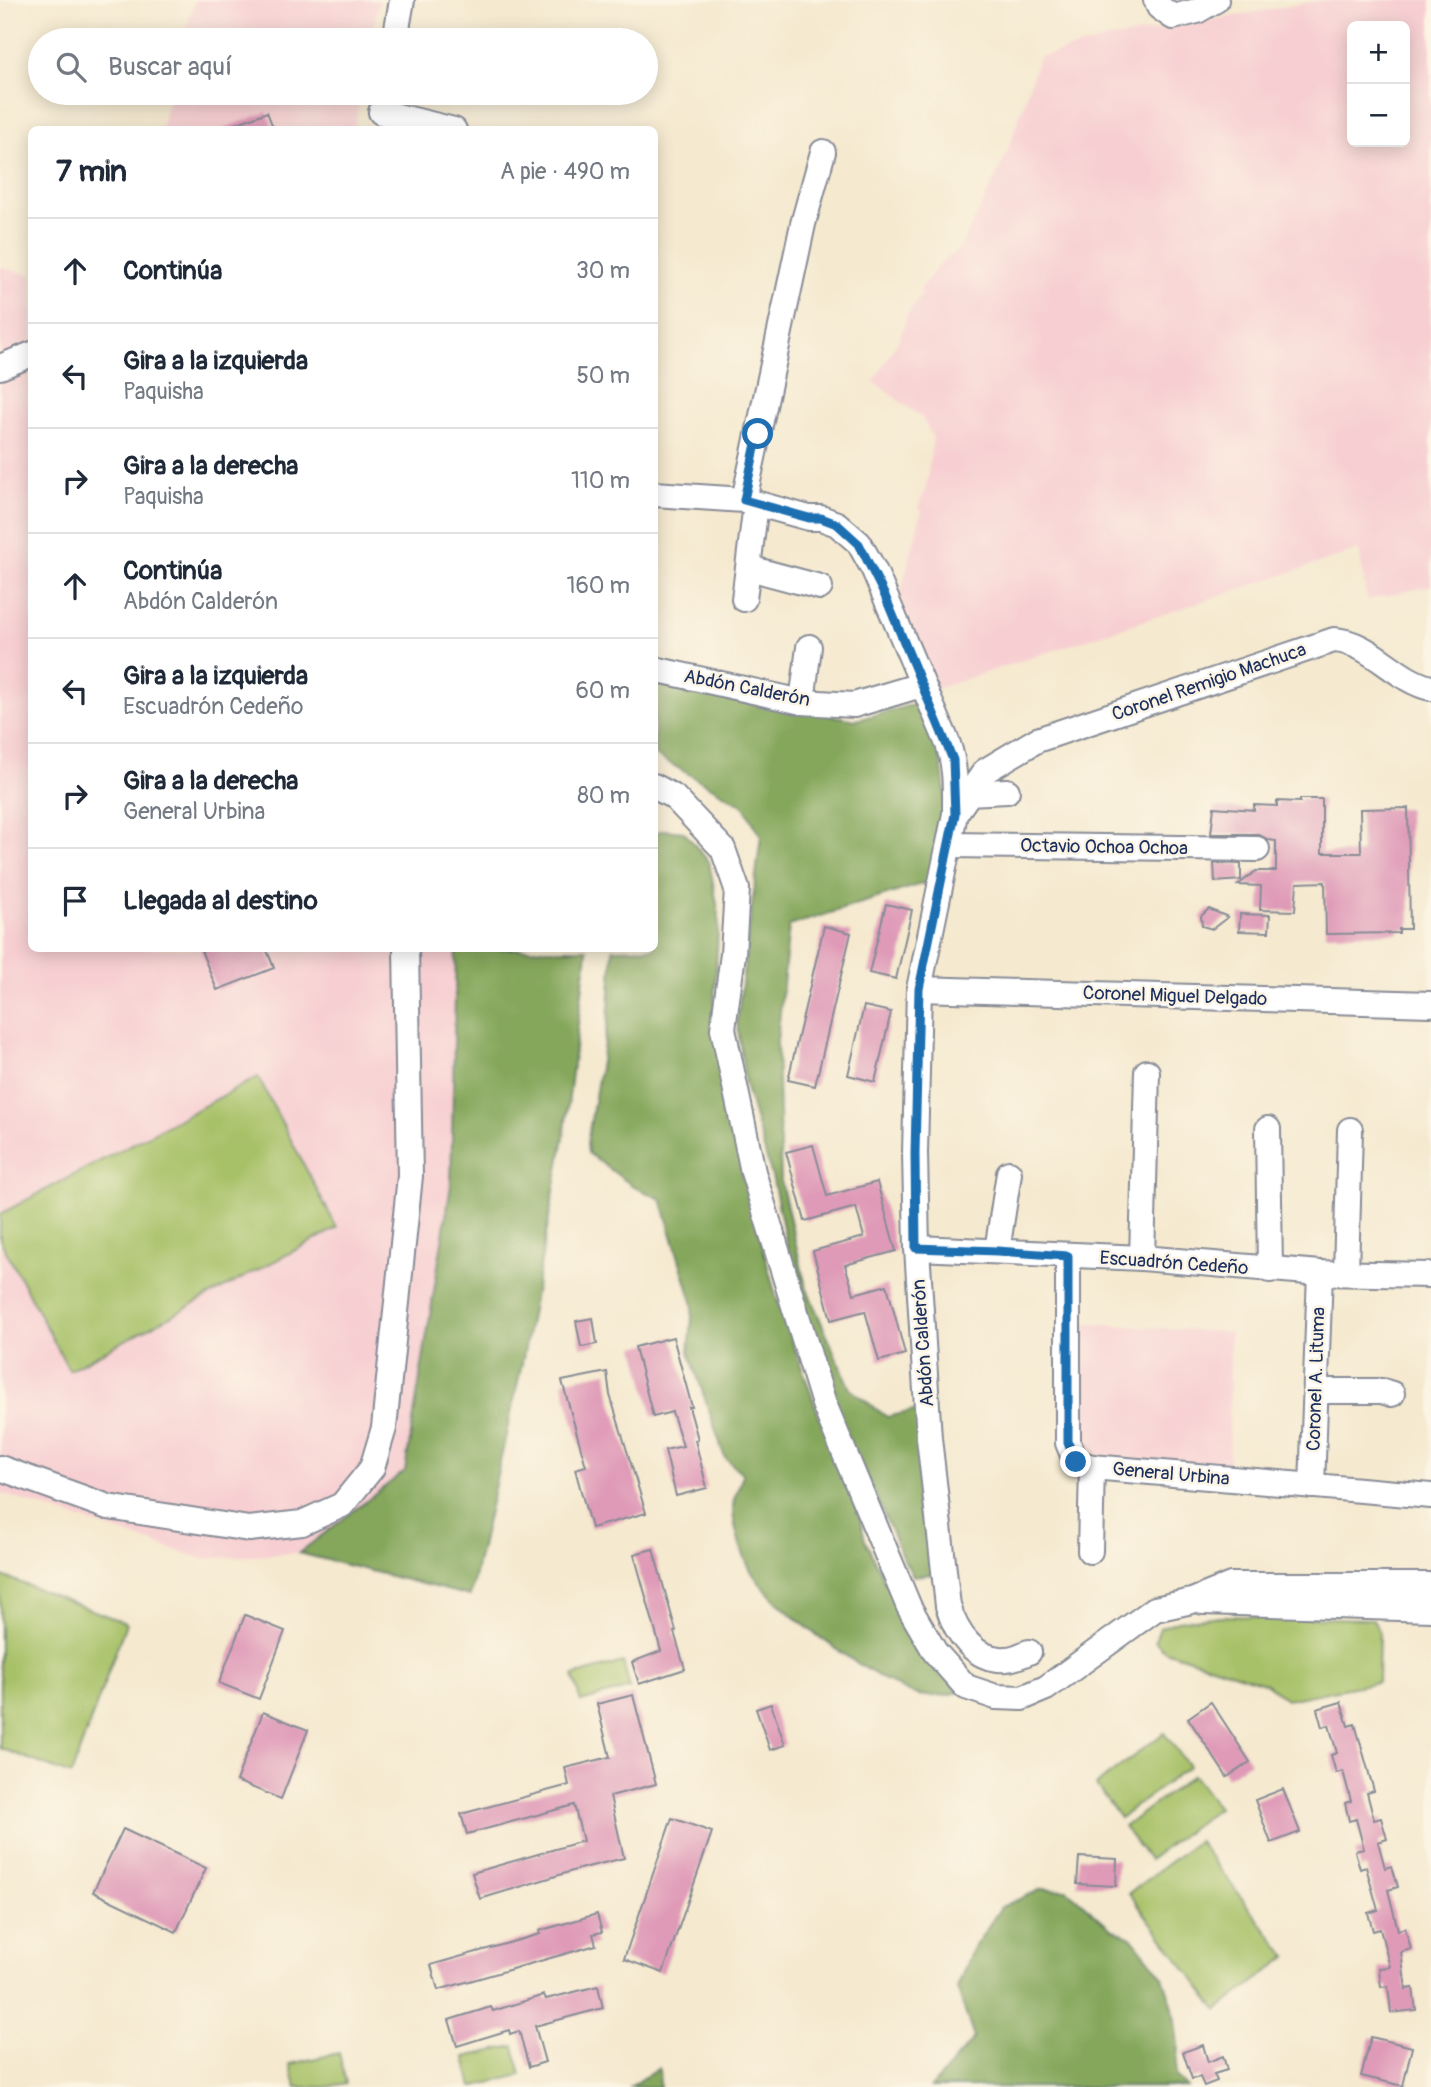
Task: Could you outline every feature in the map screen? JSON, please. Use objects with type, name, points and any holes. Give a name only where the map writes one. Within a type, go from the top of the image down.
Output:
[{"type":"street","points":[[397,28],[402,0]]},
{"type":"street","points":[[1156,0],[1159,8],[1173,17],[1197,11],[1216,0]]},
{"type":"street","points":[[381,111],[439,126]]},
{"type":"street","points":[[744,598],[749,568],[750,502],[803,223],[823,152]]},
{"type":"street","points":[[0,367],[28,356]]},
{"type":"street","points":[[658,494],[750,502],[829,521],[847,532],[859,544],[874,570],[953,760],[955,814]]},
{"type":"street","points":[[749,568],[820,587]]},
{"type":"street","name":"Coronel Remigio Machuca","points":[[985,771],[1037,740],[1334,640],[1356,644],[1413,682],[1431,688]]},
{"type":"street","points":[[802,702],[810,647]]},
{"type":"street","name":"Abdón Calderón","points":[[658,670],[802,702],[861,704],[921,685]]},
{"type":"street","name":"Abdón Calderón","points":[[985,771],[955,814],[919,989],[915,1153],[916,1248],[929,1438],[948,1606],[954,1626],[973,1649],[1007,1659],[1029,1652]]},
{"type":"street","points":[[658,788],[674,797],[723,849],[737,890],[733,954],[723,1029],[753,1172],[824,1404],[909,1606],[935,1652],[966,1686],[996,1697],[1022,1698],[1046,1688],[1155,1609],[1192,1601],[1231,1586],[1431,1585]]},
{"type":"street","points":[[968,793],[1007,791]]},
{"type":"street","name":"Octavio Ochoa Ochoa","points":[[950,845],[1257,849]]},
{"type":"street","points":[[0,1468],[108,1507],[248,1529],[302,1523],[342,1505],[356,1489],[372,1468],[384,1428],[410,1176],[406,952]]},
{"type":"street","name":"Coronel Miguel Delgado","points":[[919,989],[1431,1004]]},
{"type":"street","points":[[1142,1258],[1147,1072]]},
{"type":"street","points":[[1268,1129],[1270,1270]]},
{"type":"street","points":[[1346,1273],[1350,1130]]},
{"type":"street","points":[[997,1251],[1009,1173]]},
{"type":"street","name":"Escuadrón Cedeño","points":[[916,1248],[1142,1258],[1320,1273],[1431,1276]]},
{"type":"street","name":"General Urbina","points":[[1068,1256],[1068,1443],[1076,1462],[1092,1468],[1431,1496]]},
{"type":"street","name":"Coronel A. Lituma","points":[[1312,1486],[1320,1273]]},
{"type":"street","points":[[1317,1391],[1382,1391],[1392,1394]]},
{"type":"street","points":[[1090,1551],[1092,1468]]},
{"type":"street","points":[[1192,1601],[1431,1609]]},
{"type":"shaded area","points":[[195,0],[379,0],[373,28],[187,28]]},
{"type":"shaded area","points":[[1323,0],[1431,0],[1431,586],[1367,600],[1359,550],[933,690],[899,599],[922,510],[918,508],[926,487],[933,438],[922,418],[874,382],[900,337],[908,313],[923,293],[919,291],[936,268],[960,247],[991,188],[1009,147],[1039,57],[1108,39]]},
{"type":"shaded area","points":[[167,105],[359,105],[355,126],[162,126]]},
{"type":"shaded area","points":[[0,267],[28,274],[28,952],[456,952],[451,1185],[405,1472],[298,1553],[203,1559],[0,1493]]},
{"type":"shaded area","points":[[1076,1323],[1230,1332],[1229,1467],[1080,1454]]},
{"type":"green space","points":[[658,679],[715,694],[856,720],[923,702],[938,738],[946,798],[931,881],[789,926],[777,1042],[781,1182],[806,1287],[850,1389],[887,1417],[918,1410],[934,1574],[913,1576],[853,1451],[820,1369],[788,1251],[773,1180],[745,1084],[737,1022],[761,836],[743,805],[658,757]]},
{"type":"green space","points":[[658,832],[684,832],[709,862],[719,915],[714,1006],[758,1229],[775,1293],[820,1418],[856,1503],[865,1540],[883,1578],[957,1692],[952,1694],[926,1696],[909,1692],[846,1656],[777,1601],[749,1567],[740,1543],[733,1507],[743,1474],[725,1458],[689,1352],[693,1305],[661,1199],[634,1187],[588,1153],[587,1143],[608,1021],[613,952],[658,952]]},
{"type":"green space","points":[[456,952],[587,952],[564,1137],[522,1364],[470,1596],[299,1553],[405,1471],[451,1185]]},
{"type":"green space","points":[[258,1077],[337,1228],[69,1370],[0,1240],[0,1214]]},
{"type":"green space","points":[[0,1575],[126,1623],[71,1775],[0,1748]]},
{"type":"green space","points":[[1220,1616],[1373,1619],[1379,1632],[1378,1682],[1287,1700],[1267,1684],[1165,1651],[1155,1641],[1160,1628],[1177,1621]]},
{"type":"green space","points":[[623,1662],[630,1688],[581,1702],[573,1676]]},
{"type":"green space","points":[[1164,1733],[1189,1766],[1120,1818],[1096,1785]]},
{"type":"green space","points":[[1193,1775],[1218,1808],[1149,1860],[1124,1827]]},
{"type":"green space","points":[[1198,1841],[1287,1957],[1217,2010],[1129,1893]]},
{"type":"green space","points":[[1042,1889],[1067,1890],[1111,1928],[1131,1937],[1163,1977],[1173,2007],[1178,2044],[1176,2076],[1187,2087],[931,2087],[974,2038],[957,1988],[971,1952],[1001,1907]]},
{"type":"green space","points":[[514,2046],[521,2075],[472,2087],[465,2057]]},
{"type":"green space","points":[[339,2053],[346,2083],[327,2087],[296,2087],[290,2064]]},
{"type":"green space","points":[[659,2068],[660,2087],[630,2087]]},
{"type":"building","points":[[267,112],[272,126],[230,126]]},
{"type":"building","points":[[1300,799],[1322,799],[1322,853],[1361,853],[1360,809],[1408,808],[1410,929],[1399,929],[1399,933],[1326,934],[1325,882],[1297,883],[1295,911],[1260,910],[1261,886],[1238,885],[1256,871],[1276,871],[1276,841],[1257,834],[1211,834],[1214,807],[1254,810],[1254,805],[1277,806],[1277,801],[1300,802]]},
{"type":"building","points":[[1214,863],[1241,864],[1241,880],[1215,882]]},
{"type":"building","points":[[886,904],[912,910],[896,979],[869,973]]},
{"type":"building","points":[[1209,909],[1228,917],[1212,929],[1202,926],[1201,916]]},
{"type":"building","points":[[1240,914],[1270,915],[1269,932],[1239,931]]},
{"type":"building","points":[[824,926],[851,933],[815,1086],[788,1080]]},
{"type":"building","points":[[202,952],[268,952],[274,968],[217,990]]},
{"type":"building","points":[[864,1006],[891,1012],[875,1082],[848,1075]]},
{"type":"building","points":[[813,1145],[827,1196],[877,1182],[896,1251],[845,1265],[854,1294],[887,1285],[905,1354],[879,1361],[865,1311],[831,1320],[813,1251],[864,1237],[856,1207],[805,1221],[786,1152]]},
{"type":"building","points":[[593,1318],[597,1344],[581,1347],[576,1321]]},
{"type":"building","points":[[673,1337],[692,1407],[689,1407],[698,1439],[695,1440],[707,1488],[676,1496],[665,1450],[683,1446],[672,1412],[653,1417],[635,1347]]},
{"type":"building","points":[[607,1372],[610,1395],[646,1513],[591,1528],[575,1469],[586,1466],[562,1381]]},
{"type":"building","points":[[653,1549],[685,1669],[639,1684],[632,1662],[661,1651],[634,1554]]},
{"type":"building","points":[[245,1615],[285,1631],[259,1699],[219,1683]]},
{"type":"building","points":[[633,1695],[656,1784],[610,1796],[624,1858],[480,1899],[472,1873],[583,1841],[574,1805],[467,1834],[461,1814],[569,1785],[565,1768],[610,1757],[597,1704]]},
{"type":"building","points":[[1211,1702],[1250,1762],[1227,1777],[1188,1718]]},
{"type":"building","points":[[1341,1702],[1348,1726],[1355,1724],[1374,1791],[1367,1793],[1374,1820],[1381,1818],[1387,1839],[1378,1842],[1385,1868],[1392,1866],[1398,1887],[1388,1890],[1398,1930],[1405,1928],[1411,1949],[1401,1952],[1406,1989],[1413,1988],[1416,2010],[1391,2013],[1388,1986],[1381,1987],[1379,1968],[1390,1967],[1380,1929],[1373,1931],[1368,1913],[1378,1910],[1366,1867],[1360,1869],[1355,1851],[1364,1849],[1356,1819],[1349,1821],[1345,1803],[1351,1801],[1343,1771],[1336,1773],[1331,1755],[1337,1753],[1329,1725],[1322,1727],[1317,1709]]},
{"type":"building","points":[[771,1704],[785,1745],[770,1750],[756,1709]]},
{"type":"building","points":[[263,1712],[308,1730],[281,1799],[236,1781]]},
{"type":"building","points":[[1283,1789],[1300,1832],[1271,1843],[1255,1800]]},
{"type":"building","points":[[672,1818],[712,1832],[663,1973],[624,1959]]},
{"type":"building","points":[[123,1829],[206,1868],[176,1932],[93,1892]]},
{"type":"building","points":[[1079,1857],[1117,1859],[1116,1886],[1077,1884]]},
{"type":"building","points":[[597,1914],[602,1932],[593,1934],[596,1945],[438,1990],[431,1965],[540,1934],[539,1931]]},
{"type":"building","points":[[598,1986],[603,2008],[535,2026],[545,2062],[529,2067],[519,2031],[510,2034],[509,2030],[457,2046],[449,2020],[491,2007],[493,2011],[544,1995],[546,1999]]},
{"type":"building","points":[[1371,2037],[1412,2047],[1403,2086],[1361,2076]]},
{"type":"building","points":[[1203,2045],[1208,2062],[1223,2056],[1227,2070],[1214,2074],[1217,2081],[1204,2086],[1200,2077],[1192,2079],[1183,2052]]},
{"type":"route","points":[[758,434],[744,500],[837,524],[859,544],[885,596],[953,760],[955,814],[919,989],[915,1153],[916,1248],[1068,1256],[1068,1443],[1076,1462]]}]
